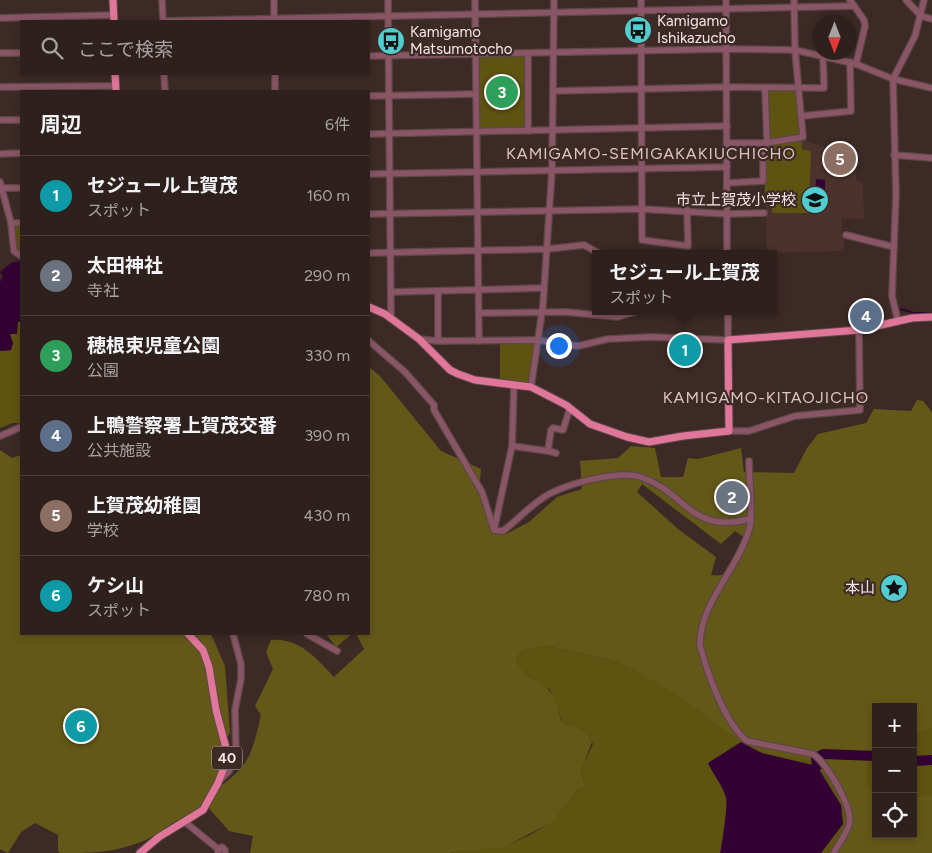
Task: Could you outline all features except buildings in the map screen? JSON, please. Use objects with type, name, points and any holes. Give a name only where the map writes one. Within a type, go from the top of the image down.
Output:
[{"type":"main road","points":[[113,0],[114,18]]},
{"type":"main road","points":[[115,75],[116,88]]},
{"type":"main road","points":[[370,308],[392,319],[419,339],[450,370],[458,374],[476,380],[530,387],[570,408],[590,424],[627,437],[649,442],[729,431],[728,340],[859,330],[898,321],[932,317]]},
{"type":"main road","name":"40","points":[[140,853],[159,838],[203,810],[220,780],[227,752],[216,710],[213,682],[203,650],[189,635]]},
{"type":"street","points":[[162,0],[162,20]]},
{"type":"street","points":[[274,0],[274,20],[726,8],[794,3],[854,6]]},
{"type":"street","points":[[388,0],[392,319]]},
{"type":"street","points":[[475,0],[479,341]]},
{"type":"street","points":[[530,387],[542,312],[548,249],[554,91],[554,0]]},
{"type":"street","points":[[641,0],[642,240],[688,246],[687,210]]},
{"type":"street","points":[[726,0],[727,250]]},
{"type":"street","points":[[802,116],[851,111],[853,63],[865,26],[864,20],[850,0]]},
{"type":"street","points":[[906,0],[920,15],[932,19]]},
{"type":"street","points":[[898,321],[892,296],[896,194],[894,155],[896,113],[893,79],[915,36],[924,0]]},
{"type":"street","points":[[727,144],[765,143],[803,137],[795,50],[794,3]]},
{"type":"street","points":[[0,18],[114,18]]},
{"type":"street","points":[[370,56],[726,49],[795,50],[812,53]]},
{"type":"street","points":[[0,53],[20,53]]},
{"type":"street","points":[[528,53],[528,131]]},
{"type":"street","points":[[554,91],[727,87],[824,88],[823,60]]},
{"type":"street","points":[[842,60],[893,79],[932,88]]},
{"type":"street","points":[[164,75],[165,90]]},
{"type":"street","points":[[275,75],[275,90]]},
{"type":"street","points":[[0,87],[116,88]]},
{"type":"street","points":[[727,183],[763,181],[765,88]]},
{"type":"street","points":[[370,96],[476,94]]},
{"type":"street","points":[[0,120],[20,120]]},
{"type":"street","points":[[370,134],[726,126]]},
{"type":"street","points":[[0,154],[20,153]]},
{"type":"street","points":[[894,155],[932,158]]},
{"type":"street","points":[[370,174],[727,167]]},
{"type":"street","points":[[0,182],[11,223],[14,251],[20,255]]},
{"type":"street","points":[[3,188],[20,188]]},
{"type":"street","points":[[370,214],[642,209],[687,210],[727,214],[764,213]]},
{"type":"street","points":[[11,223],[20,223]]},
{"type":"street","points":[[846,236],[894,247]]},
{"type":"street","points":[[370,253],[548,249],[584,244],[594,250]]},
{"type":"street","points":[[391,292],[544,288]]},
{"type":"street","points":[[438,291],[438,341]]},
{"type":"street","points":[[479,313],[566,312],[592,315]]},
{"type":"street","points":[[597,315],[617,317],[624,315]]},
{"type":"street","points":[[419,339],[438,341],[537,340],[578,346],[608,339],[632,338],[728,340],[728,315]]},
{"type":"street","points":[[729,431],[749,431],[795,416],[860,410],[859,330]]},
{"type":"street","points":[[370,342],[405,372],[434,405],[434,410],[482,492],[494,530]]},
{"type":"street","points":[[494,530],[512,446],[514,386]]},
{"type":"street","points":[[548,452],[551,430],[553,428],[563,430],[570,408]]},
{"type":"street","points":[[0,436],[20,427]]},
{"type":"street","points":[[512,446],[556,453]]},
{"type":"street","points":[[749,461],[751,524],[745,540],[707,613],[700,637],[702,654],[726,711],[734,728],[740,735],[747,741],[813,754],[822,760],[849,809],[849,825],[834,853]]},
{"type":"street","points":[[494,530],[503,531],[550,493],[618,475],[639,476],[655,484],[714,522],[731,523],[750,518]]},
{"type":"street","points":[[220,780],[229,771],[236,754],[236,710],[241,679],[241,664],[234,635]]},
{"type":"street","points":[[309,635],[337,651]]},
{"type":"street","points":[[185,822],[218,851],[223,848],[225,853]]},
{"type":"shaded area","points":[[524,55],[526,57],[525,126],[522,129],[481,129],[478,126],[479,58],[481,56]]},
{"type":"shaded area","points":[[767,91],[797,91],[801,135],[769,140]]},
{"type":"shaded area","name":"市立上賀茂小学校","points":[[800,139],[824,147],[846,146],[847,157],[856,157],[856,181],[863,182],[864,219],[842,218],[841,233],[845,234],[843,251],[777,253],[777,250],[767,250],[764,147]]},
{"type":"shaded area","points":[[800,140],[802,142],[802,149],[811,151],[809,213],[772,213],[772,196],[765,195],[764,147],[766,145]]},
{"type":"shaded area","points":[[816,179],[825,180],[825,200],[815,199]]},
{"type":"shaded area","points":[[20,225],[20,252],[17,248],[14,228]]},
{"type":"shaded area","points":[[20,262],[20,321],[18,322],[17,334],[10,334],[13,343],[11,350],[0,351],[0,282],[3,276],[0,272],[11,263]]},
{"type":"shaded area","points":[[20,321],[20,423],[13,423],[0,428],[0,351],[11,350],[10,334]]},
{"type":"shaded area","points":[[500,342],[531,342],[534,345],[528,385],[500,382]]},
{"type":"shaded area","points":[[370,368],[380,376],[441,451],[481,469],[479,494],[491,531],[506,534],[529,522],[557,497],[582,489],[580,461],[618,458],[631,446],[655,448],[661,477],[683,477],[688,458],[698,459],[741,448],[744,472],[794,473],[807,448],[818,434],[866,423],[874,409],[911,411],[917,400],[923,401],[932,412],[932,727],[917,733],[917,703],[872,703],[872,749],[807,759],[762,753],[741,742],[676,694],[631,668],[610,660],[547,646],[523,650],[516,658],[519,666],[527,675],[541,683],[550,692],[555,700],[563,724],[584,731],[592,742],[581,770],[585,787],[578,789],[552,822],[504,847],[448,853],[250,853],[253,836],[229,831],[207,806],[214,793],[240,769],[251,752],[261,715],[255,706],[273,669],[266,652],[271,640],[281,640],[299,646],[314,657],[334,677],[364,649],[357,635],[370,635]],"holes":[[[642,484],[721,544],[735,531],[748,540],[739,560],[731,570],[726,574],[711,575],[716,557],[678,529],[637,492]]]},
{"type":"shaded area","points":[[0,450],[12,458],[20,455],[20,635],[211,635],[225,666],[230,733],[224,744],[221,767],[217,778],[196,813],[183,817],[148,839],[115,850],[60,853],[58,851],[58,835],[35,823],[21,832],[8,853],[0,849]]},
{"type":"shaded area","points":[[327,635],[351,635],[336,647]]},
{"type":"shaded area","points":[[547,646],[610,660],[637,670],[872,735],[872,838],[917,838],[917,723],[932,717],[932,853],[448,853],[505,846],[530,835],[551,822],[578,789],[585,787],[581,769],[593,744],[591,739],[581,729],[563,724],[550,690],[521,671],[516,658],[523,650]]},
{"type":"shaded area","points":[[741,742],[762,753],[817,766],[841,805],[843,824],[821,853],[720,853],[726,816],[726,798],[708,763]]},
{"type":"shaded area","points":[[826,758],[868,761],[865,780],[872,793],[872,838],[917,838],[917,797],[932,795],[932,853],[838,853],[853,825],[850,806]]},
{"type":"waterway","points":[[901,309],[914,313],[932,313]]},
{"type":"waterway","points":[[817,766],[816,758],[823,754],[872,756]]},
{"type":"waterway","points":[[917,761],[932,760]]},
{"type":"place","name":"Kamigamo Ishikazucho","points":[[638,30]]},
{"type":"place","name":"Kamigamo Matsumotocho","points":[[391,41]]},
{"type":"place","name":"穂根束児童公園","points":[[502,92]]},
{"type":"place","name":"上賀茂幼稚園","points":[[840,159]]},
{"type":"place","name":"市立上賀茂小学校","points":[[815,200]]},
{"type":"place","name":"上鴨警察署上賀茂交番","points":[[866,316]]},
{"type":"place","name":"セジュール上賀茂","points":[[685,350]]},
{"type":"place","name":"太田神社","points":[[732,497]]},
{"type":"place","name":"本山","points":[[894,588]]},
{"type":"place","name":"ケシ山","points":[[81,726]]},
{"type":"district","name":"KAMIGAMO-SEMIGAKAKIUCHICHO","points":[[651,153]]},
{"type":"district","name":"KAMIGAMO-KITAOJICHO","points":[[766,397]]}]
